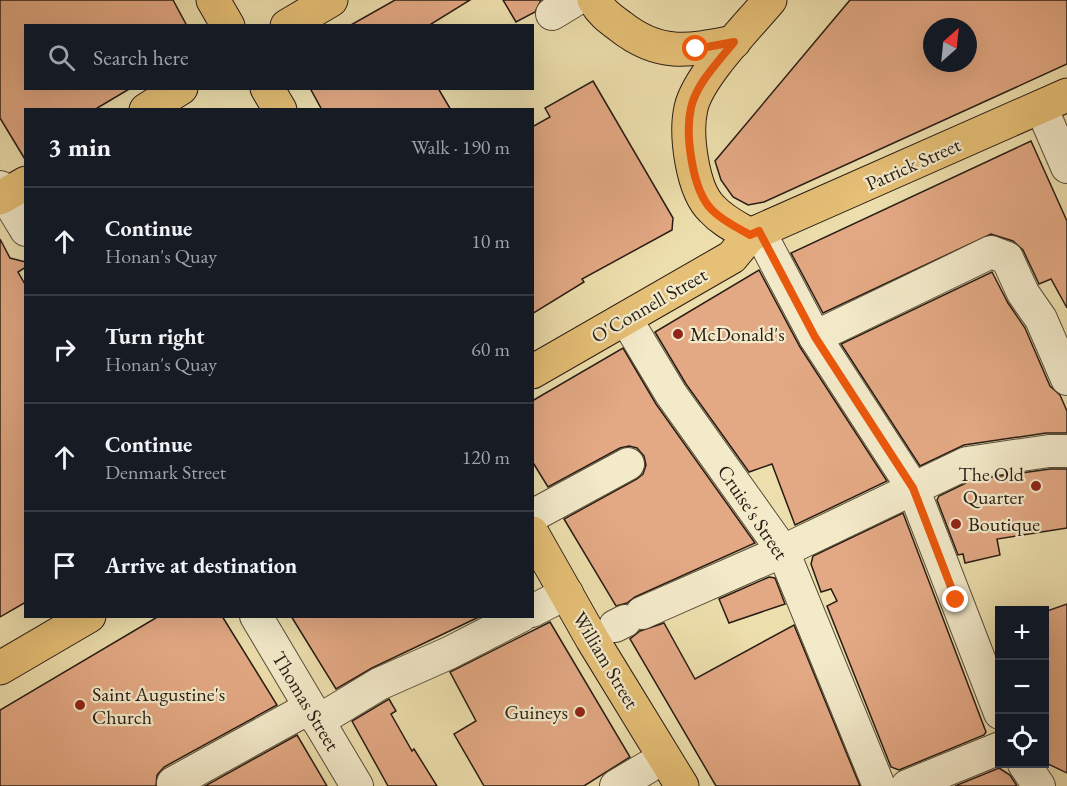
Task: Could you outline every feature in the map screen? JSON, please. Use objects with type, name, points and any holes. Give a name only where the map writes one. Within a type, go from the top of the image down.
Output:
[{"type":"main road","points":[[213,0],[227,24]]},
{"type":"main road","points":[[290,24],[331,0]]},
{"type":"main road","points":[[594,0],[601,12],[635,38],[657,47],[677,51],[734,42]]},
{"type":"main road","points":[[755,233],[729,224],[710,208],[695,177],[690,139],[691,107],[705,80],[770,0]]},
{"type":"main road","points":[[149,108],[178,90]]},
{"type":"main road","points":[[268,90],[279,108]]},
{"type":"main road","name":"Patrick Street","points":[[755,233],[1054,101]]},
{"type":"main road","name":"O'Connell Street","points":[[534,371],[732,257],[755,233]]},
{"type":"main road","name":"William Street","points":[[534,536],[682,786]]},
{"type":"main road","points":[[0,668],[86,618]]},
{"type":"street","points":[[1054,101],[1067,167]]},
{"type":"street","points":[[8,191],[24,226]]},
{"type":"street","points":[[755,233],[815,337],[913,488],[963,597],[995,700]]},
{"type":"street","points":[[815,337],[991,252],[1007,258],[1023,293],[1041,319],[1067,379]]},
{"type":"street","name":"Cruise's Street","points":[[626,319],[671,394],[783,551],[879,786]]},
{"type":"street","points":[[627,620],[783,551],[967,463],[1067,452]]},
{"type":"street","points":[[534,515],[628,464]]},
{"type":"street","points":[[534,609],[567,593]]},
{"type":"street","name":"Thomas Street","points":[[257,618],[357,786]]},
{"type":"street","points":[[175,786],[172,783],[314,714],[449,653],[517,618]]},
{"type":"street","points":[[907,786],[995,750]]},
{"type":"street","points":[[616,786],[648,767]]},
{"type":"street","points":[[1027,768],[1039,786]]},
{"type":"building","points":[[0,0],[173,0],[186,24],[24,24],[24,90],[128,90],[97,108],[24,108],[24,158],[0,118]]},
{"type":"building","points":[[395,0],[470,0],[431,24],[353,24]]},
{"type":"building","points":[[503,0],[541,0],[535,12],[516,22]]},
{"type":"building","points":[[850,0],[1067,0],[1067,64],[764,202],[748,205],[733,197],[721,180],[715,161]]},
{"type":"building","points":[[593,81],[673,218],[672,230],[582,279],[584,282],[534,313],[534,126],[550,117],[545,108]]},
{"type":"building","points":[[311,90],[439,90],[450,108],[321,108]]},
{"type":"building","points":[[1031,141],[1067,221],[1067,308],[1051,279],[1039,284],[1023,250],[1013,241],[991,234],[823,313],[791,253]]},
{"type":"building","points":[[0,239],[10,258],[24,262],[24,268],[18,272],[24,282],[24,603],[0,617]]},
{"type":"building","points":[[759,270],[800,347],[887,481],[795,525],[772,464],[749,472],[686,384],[655,332]]},
{"type":"building","points":[[992,272],[1008,303],[1025,328],[1050,386],[1060,395],[1067,411],[1067,433],[1046,433],[964,445],[920,466],[841,344]]},
{"type":"building","points":[[623,348],[656,404],[755,543],[635,597],[627,603],[616,606],[564,519],[637,479],[643,474],[646,465],[644,456],[637,448],[629,446],[620,448],[548,487],[534,464],[534,400]]},
{"type":"building","points":[[1050,469],[1067,469],[1067,528],[997,539],[1000,555],[965,563],[963,554],[958,555],[937,500],[939,496],[972,480]]},
{"type":"building","points":[[903,513],[986,732],[984,735],[899,770],[891,767],[827,606],[837,601],[831,589],[821,592],[811,564],[813,556]]},
{"type":"building","points":[[769,577],[775,578],[785,604],[729,623],[719,599]]},
{"type":"building","points":[[1067,604],[1067,773],[1049,764],[1049,610]]},
{"type":"building","points":[[156,618],[223,618],[277,705],[164,767],[157,775],[156,786],[0,786],[0,710]]},
{"type":"building","points":[[292,618],[477,618],[372,668],[336,689]]},
{"type":"building","points":[[550,622],[630,757],[584,786],[484,786],[454,734],[476,721],[450,672]]},
{"type":"building","points":[[664,623],[695,679],[794,625],[860,786],[716,786],[630,639],[640,631]]},
{"type":"building","points":[[389,699],[396,711],[391,714],[412,751],[414,749],[437,786],[388,786],[352,721]]},
{"type":"building","points":[[297,735],[327,786],[205,786]]},
{"type":"building","points":[[999,768],[1010,775],[1017,786],[955,786]]},
{"type":"place","name":"McDonald's","points":[[678,334]]},
{"type":"place","name":"The Old Quarter","points":[[1036,486]]},
{"type":"place","name":"Boutique","points":[[956,524]]},
{"type":"place","name":"Saint Augustine's Church","points":[[80,705]]},
{"type":"place","name":"Guineys","points":[[580,712]]},
{"type":"route","points":[[696,49],[734,42],[705,80],[691,107],[690,139],[695,177],[710,208],[729,224],[750,235],[759,231],[815,337],[913,488],[956,600]]}]
